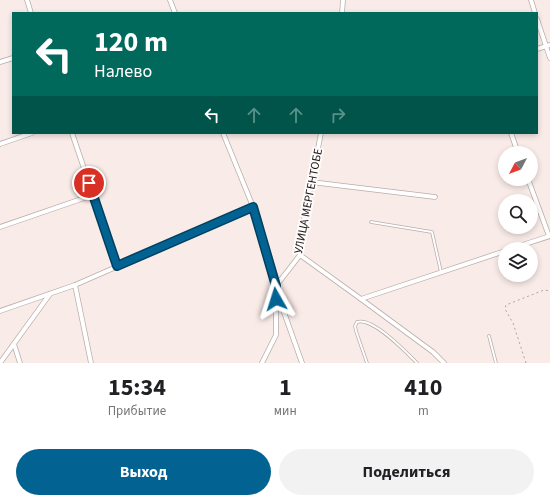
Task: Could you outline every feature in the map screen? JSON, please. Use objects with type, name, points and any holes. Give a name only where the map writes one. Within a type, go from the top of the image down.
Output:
[{"type":"street","points":[[26,0],[31,12]]},
{"type":"street","points":[[170,0],[175,12]]},
{"type":"street","points":[[342,12],[343,0]]},
{"type":"street","points":[[531,0],[535,12]]},
{"type":"street","points":[[538,21],[548,46],[550,58]]},
{"type":"street","points":[[538,49],[548,46]]},
{"type":"street","points":[[0,62],[12,58]]},
{"type":"street","points":[[0,144],[29,134]]},
{"type":"street","points":[[72,134],[117,266]]},
{"type":"street","points":[[223,134],[253,207],[276,286],[302,363]]},
{"type":"street","name":"УЛИЦА МЕРГЕНТОБЕ","points":[[276,286],[300,255],[300,240],[321,134]]},
{"type":"street","points":[[511,134],[516,146]]},
{"type":"street","points":[[311,182],[435,197]]},
{"type":"street","points":[[531,186],[549,236],[531,242]]},
{"type":"street","points":[[0,227],[93,195]]},
{"type":"street","points":[[0,311],[75,285],[253,207]]},
{"type":"street","points":[[361,299],[498,253]]},
{"type":"street","points":[[300,255],[433,352],[444,363]]},
{"type":"street","points":[[75,285],[91,363]]},
{"type":"street","points":[[262,363],[276,335],[276,286]]},
{"type":"street","points":[[0,363],[51,294]]},
{"type":"street","points":[[14,344],[20,363]]},
{"type":"lane","points":[[371,222],[432,232],[442,272]]},
{"type":"lane","points":[[367,363],[355,326],[357,322],[362,321],[367,322],[394,339],[417,363]]},
{"type":"lane","points":[[489,336],[496,363]]},
{"type":"path","points":[[526,363],[513,323],[505,309],[506,305],[544,290],[550,291]]},
{"type":"route","points":[[89,183],[117,266],[253,207],[276,286],[276,299]]}]
